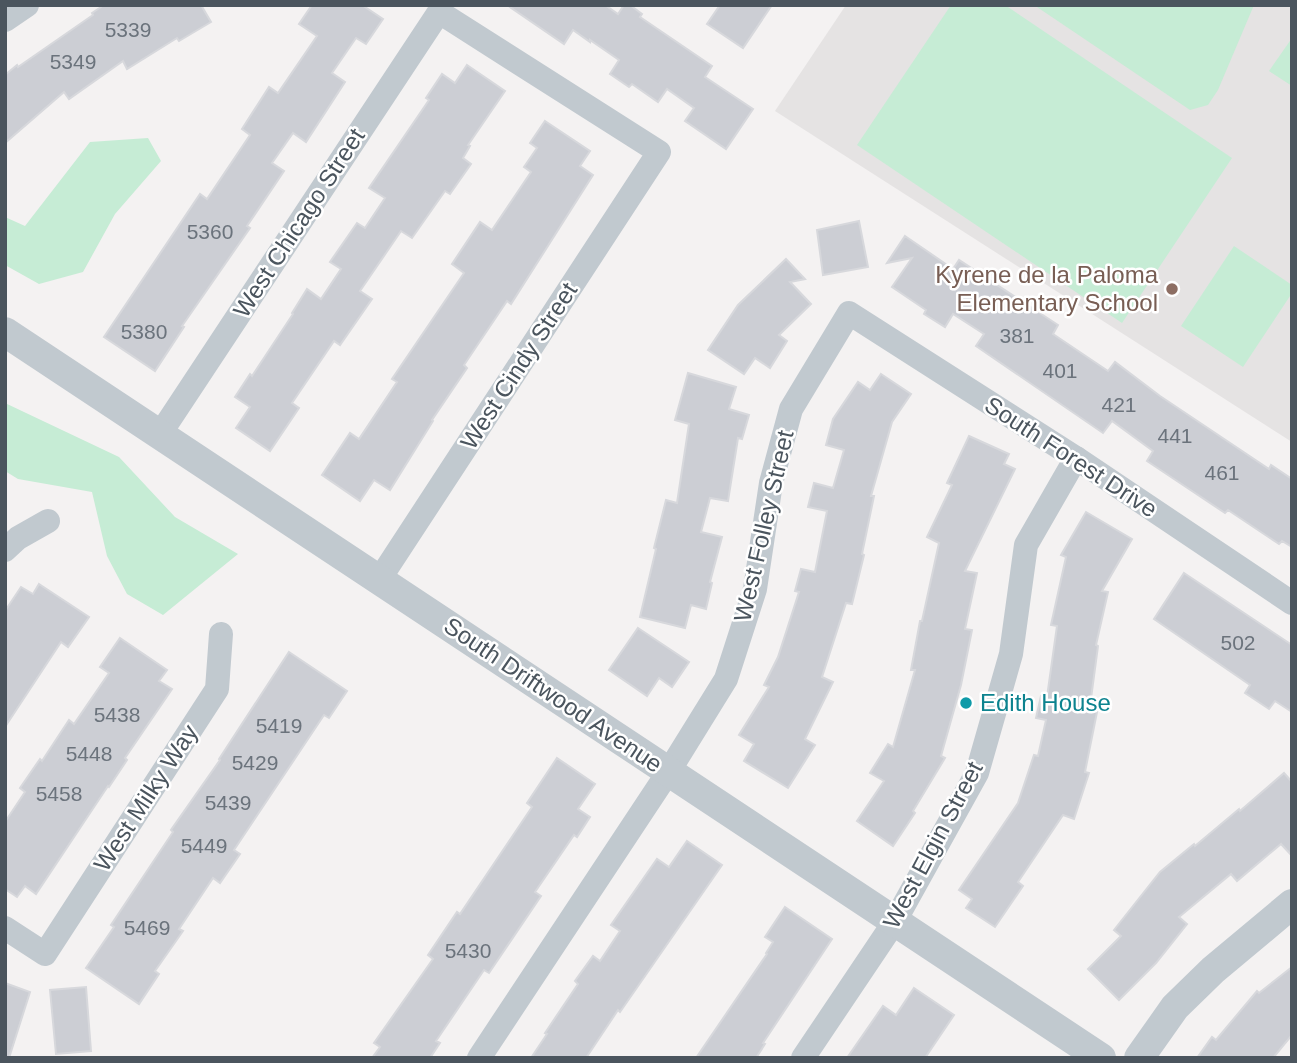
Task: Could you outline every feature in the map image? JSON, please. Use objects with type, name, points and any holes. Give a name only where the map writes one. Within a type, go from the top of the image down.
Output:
[{"type":"street","points":[[5,20],[27,5]]},
{"type":"street","name":"West Cindy Street","points":[[379,580],[659,152],[439,12]]},
{"type":"street","name":"West Chicago Street","points":[[160,434],[439,12]]},
{"type":"street","name":"South Forest Drive","points":[[849,313],[1076,458],[1292,603]]},
{"type":"street","name":"West Folley Street","points":[[479,1058],[669,771],[726,679],[755,589],[771,483],[791,409],[849,313]]},
{"type":"street","name":"South Driftwood Avenue","points":[[5,332],[1101,1058]]},
{"type":"street","name":"West Elgin Street","points":[[803,1058],[895,921],[977,773],[1011,654],[1026,545],[1076,458]]},
{"type":"street","points":[[5,550],[18,538],[48,521]]},
{"type":"street","name":"West Milky Way","points":[[5,928],[45,954],[216,690],[221,634]]},
{"type":"street","points":[[1139,1058],[1175,1007],[1213,970],[1292,904]]},
{"type":"shaded area","name":"Kyrene de la Paloma Elementary School","points":[[846,5],[1292,5],[1292,442],[775,111]]},
{"type":"green space","points":[[951,5],[1005,5],[1232,158],[1122,323],[857,145]]},
{"type":"green space","points":[[1034,5],[1254,5],[1218,90],[1208,105],[1190,110]]},
{"type":"green space","points":[[1292,38],[1292,86],[1269,71]]},
{"type":"green space","points":[[148,138],[161,161],[115,214],[83,272],[39,284],[5,265],[5,217],[25,226],[90,142]]},
{"type":"green space","points":[[1234,246],[1292,285],[1292,293],[1243,367],[1181,326]]},
{"type":"green space","points":[[5,403],[119,457],[175,517],[238,554],[163,615],[127,594],[107,556],[92,492],[18,479],[5,471]]},
{"type":"building","points":[[104,5],[201,5],[211,22],[179,41],[177,38],[127,69],[123,61],[69,99],[64,92],[5,143],[5,75]]},
{"type":"building","points":[[312,5],[362,5],[383,19],[366,44],[356,38],[332,73],[345,82],[306,142],[293,133],[272,163],[284,171],[247,226],[250,228],[182,326],[184,327],[155,371],[104,337],[200,194],[207,199],[250,135],[242,129],[269,87],[278,93],[317,36],[299,24]]},
{"type":"building","points":[[507,5],[605,5],[618,14],[624,5],[630,5],[642,14],[640,17],[712,66],[705,77],[753,109],[726,149],[685,121],[694,108],[667,89],[658,102],[632,84],[629,87],[610,74],[619,60],[590,40],[573,30],[564,44]]},
{"type":"building","points":[[720,5],[772,5],[743,48],[707,24]]},
{"type":"building","points":[[467,65],[505,91],[468,145],[470,146],[463,158],[471,164],[450,194],[445,191],[412,238],[401,231],[360,291],[372,299],[340,345],[334,341],[292,403],[299,408],[270,451],[236,428],[250,407],[235,397],[250,374],[252,376],[307,289],[321,299],[341,269],[330,262],[357,223],[365,228],[385,198],[369,188],[429,100],[426,98],[442,74],[455,83]]},
{"type":"building","points":[[545,121],[590,151],[580,166],[593,175],[511,304],[507,301],[464,365],[467,368],[390,490],[374,480],[360,501],[322,475],[350,433],[359,439],[397,382],[392,379],[464,273],[452,264],[480,222],[492,230],[531,172],[524,167],[537,148],[530,143]]},
{"type":"building","points":[[859,221],[868,267],[823,275],[817,230]]},
{"type":"building","points":[[905,236],[953,269],[959,260],[1058,325],[1053,334],[1108,371],[1115,362],[1160,396],[1269,469],[1271,465],[1292,479],[1292,547],[1282,541],[1279,544],[1228,510],[1225,513],[1147,461],[1153,451],[1112,421],[1103,433],[976,346],[984,334],[953,314],[945,327],[924,314],[926,310],[892,287],[912,258],[887,263]]},
{"type":"building","points":[[786,259],[805,279],[790,282],[811,304],[779,335],[787,341],[770,368],[755,358],[744,374],[708,350],[738,305]]},
{"type":"building","points":[[688,373],[736,387],[729,409],[749,415],[742,439],[738,438],[728,501],[710,498],[701,532],[722,537],[706,609],[691,605],[685,628],[640,617],[666,500],[677,503],[689,424],[675,420]]},
{"type":"building","points":[[881,374],[911,394],[892,422],[871,496],[874,496],[862,554],[864,555],[852,604],[846,603],[822,677],[833,682],[805,739],[815,745],[788,788],[744,761],[754,744],[739,735],[769,687],[764,685],[778,657],[799,592],[795,591],[801,569],[815,572],[827,511],[808,507],[814,483],[833,488],[844,450],[826,445],[833,419],[858,382],[870,390]]},
{"type":"building","points":[[969,436],[1009,454],[1004,464],[1015,469],[965,571],[977,573],[965,629],[972,630],[961,685],[941,756],[945,758],[913,811],[915,813],[893,846],[857,821],[884,781],[870,773],[888,744],[893,747],[915,670],[911,670],[920,621],[939,543],[927,537],[952,485],[947,483]]},
{"type":"building","points":[[1086,512],[1132,539],[1102,591],[1108,592],[1096,645],[1090,706],[1098,707],[1085,772],[1089,773],[1074,819],[1063,815],[1018,882],[1023,886],[995,927],[966,908],[972,899],[959,890],[1018,803],[1034,755],[1038,756],[1046,720],[1036,718],[1041,696],[1047,697],[1057,626],[1051,625],[1066,557],[1061,555]]},
{"type":"building","points":[[1184,573],[1292,645],[1292,712],[1275,701],[1269,709],[1245,693],[1250,685],[1154,619]]},
{"type":"building","points":[[39,584],[89,617],[68,647],[61,642],[5,727],[5,611],[21,587],[33,594]]},
{"type":"building","points":[[638,628],[689,662],[672,687],[659,678],[647,696],[609,670]]},
{"type":"building","points":[[120,638],[167,670],[159,681],[172,689],[36,894],[25,886],[17,897],[5,889],[5,822],[25,792],[20,788],[40,759],[42,761],[69,720],[74,724],[109,673],[100,667]]},
{"type":"building","points":[[289,652],[347,691],[329,718],[324,715],[234,850],[240,854],[220,883],[213,878],[179,929],[183,931],[155,971],[159,974],[139,1004],[86,968],[114,927],[111,925],[173,832],[171,830],[220,760]]},
{"type":"building","points":[[557,758],[595,784],[578,809],[590,817],[577,837],[574,835],[535,892],[541,896],[489,973],[484,970],[436,1041],[440,1043],[430,1058],[372,1058],[380,1047],[374,1043],[433,959],[428,955],[457,912],[460,914],[532,807],[527,803]]},
{"type":"building","points":[[1284,773],[1292,782],[1292,856],[1281,844],[1237,881],[1231,874],[1179,917],[1187,924],[1156,963],[1119,1000],[1088,969],[1121,936],[1114,930],[1160,872],[1239,809],[1240,811]]},
{"type":"building","points":[[687,841],[722,865],[620,1012],[618,1010],[586,1058],[531,1058],[578,984],[575,981],[593,956],[600,961],[620,931],[611,925],[657,859],[669,867]]},
{"type":"building","points":[[785,907],[832,939],[763,1043],[765,1044],[756,1058],[696,1058],[767,954],[773,942],[765,937]]},
{"type":"building","points":[[1292,967],[1292,1035],[1273,1058],[1197,1058],[1212,1037],[1216,1040],[1257,991],[1259,993]]},
{"type":"building","points":[[5,983],[30,992],[9,1058],[5,1058]]},
{"type":"building","points":[[86,987],[91,1051],[56,1054],[50,990]]},
{"type":"building","points":[[914,988],[954,1015],[925,1058],[847,1058],[883,1006],[896,1015]]},
{"type":"place","name":"Kyrene de la Paloma Elementary School","points":[[1172,289]]},
{"type":"place","name":"Edith House","points":[[966,703]]}]
